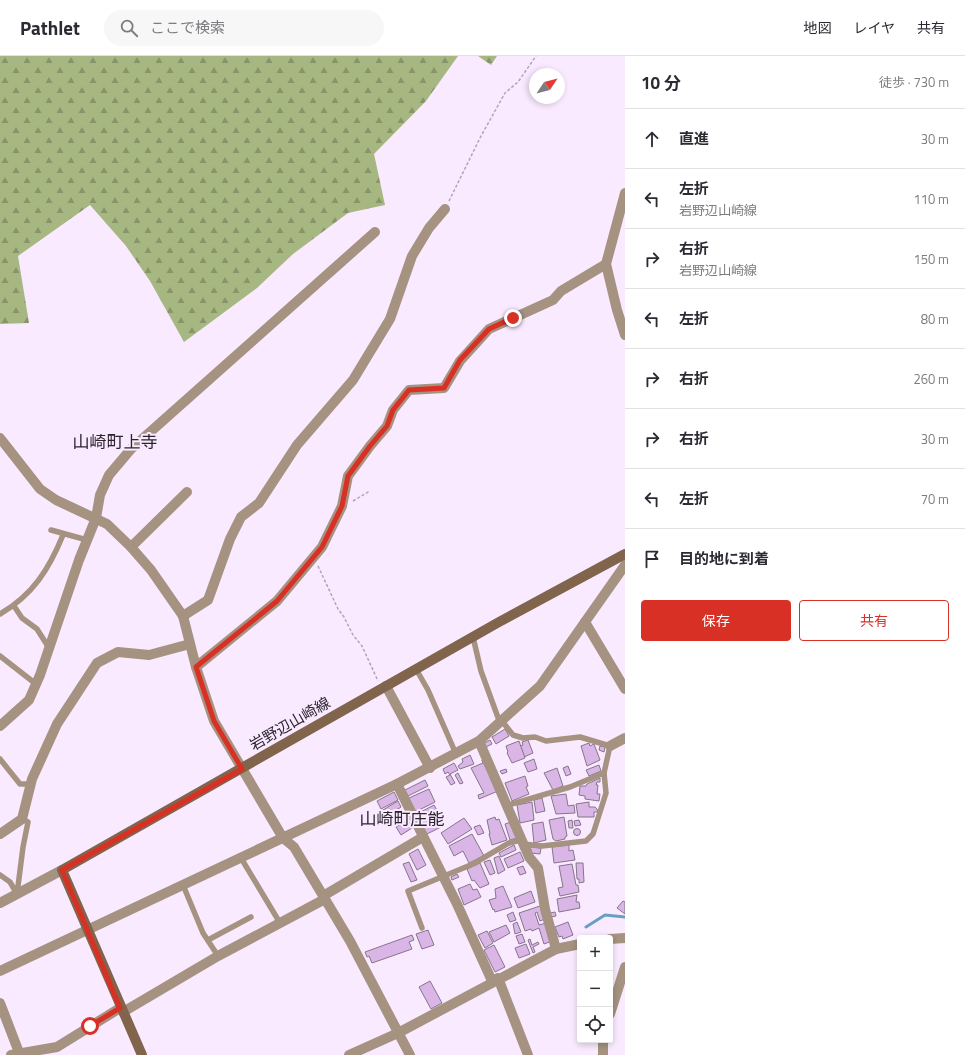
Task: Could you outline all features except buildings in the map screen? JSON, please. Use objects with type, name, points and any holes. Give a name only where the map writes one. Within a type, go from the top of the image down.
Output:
[{"type":"main road","name":"岩野辺山崎線","points":[[62,870],[472,637],[625,554]]},
{"type":"main road","points":[[62,870],[86,930],[142,1055]]},
{"type":"street","points":[[625,193],[606,264],[617,310],[625,335]]},
{"type":"street","points":[[183,616],[208,600],[230,539],[241,517],[260,503],[297,445],[353,380],[390,319],[412,256],[429,228],[445,209]]},
{"type":"street","points":[[0,726],[28,700],[36,684],[69,588],[96,518],[100,495],[109,475],[131,449],[375,232]]},
{"type":"street","points":[[196,667],[277,601],[322,547],[342,506],[348,476],[387,426],[393,410],[409,390],[444,388],[460,360],[489,329],[553,300],[561,291],[606,264]]},
{"type":"street","points":[[0,438],[40,489],[56,500],[108,524],[151,570],[183,616],[196,667],[214,721],[283,838],[294,847],[350,941],[410,1055]]},
{"type":"street","points":[[131,547],[186,492]]},
{"type":"street","points":[[0,971],[397,784],[479,741],[540,686],[625,565]]},
{"type":"street","points":[[585,622],[625,689]]},
{"type":"street","points":[[0,834],[22,819],[31,784],[57,724],[96,663],[118,652],[149,655],[190,644]]},
{"type":"street","points":[[384,688],[430,768]]},
{"type":"street","points":[[610,746],[625,738]]},
{"type":"street","points":[[479,741],[508,805],[522,842],[529,857],[538,868],[545,909],[556,949]]},
{"type":"street","points":[[397,784],[495,980],[528,1055]]},
{"type":"street","points":[[0,1003],[17,1055],[57,1047],[324,898],[423,837]]},
{"type":"street","points":[[0,903],[62,870]]},
{"type":"street","points":[[613,939],[625,938]]},
{"type":"street","points":[[349,1055],[398,1033],[495,980],[556,949],[577,945]]},
{"type":"street","points":[[612,1007],[625,968]]},
{"type":"street","points":[[603,1043],[603,1055]]},
{"type":"lane","points":[[51,530],[63,535],[87,540]]},
{"type":"lane","points":[[0,614],[14,606],[46,572],[63,535]]},
{"type":"lane","points":[[14,606],[22,618],[37,629],[49,648]]},
{"type":"lane","points":[[422,928],[408,891],[488,856],[509,843],[522,842],[542,846],[586,841],[593,834],[606,793],[604,773],[610,746],[580,737],[546,741],[535,737],[523,738],[514,735],[501,722],[481,671],[472,637]]},
{"type":"lane","points":[[0,656],[36,684]]},
{"type":"lane","points":[[416,669],[428,690],[456,754]]},
{"type":"lane","points":[[0,759],[20,784],[31,784]]},
{"type":"lane","points":[[508,805],[570,787],[604,773]]},
{"type":"lane","points":[[17,894],[28,822],[22,819]]},
{"type":"lane","points":[[241,858],[280,923]]},
{"type":"lane","points":[[0,875],[10,882],[17,894]]},
{"type":"lane","points":[[183,885],[208,940],[218,956]]},
{"type":"lane","points":[[208,940],[251,916]]},
{"type":"path","points":[[445,209],[481,136],[505,93],[518,82],[536,56]]},
{"type":"path","points":[[342,506],[370,491]]},
{"type":"path","points":[[314,557],[338,609],[353,635],[362,646],[384,688]]},
{"type":"green space","points":[[0,56],[458,56],[426,101],[374,154],[385,205],[348,213],[293,254],[257,288],[184,342],[150,281],[126,246],[90,205],[18,256],[29,323],[0,324]]},
{"type":"green space","points":[[478,56],[497,56],[491,65]]},
{"type":"waterway","points":[[586,927],[605,915],[625,917]]},
{"type":"district","name":"山崎町上寺","points":[[115,442]]},
{"type":"district","name":"山崎町庄能","points":[[402,819]]},
{"type":"route","points":[[90,1026],[120,1008],[62,870],[242,769],[214,721],[196,667],[277,601],[322,547],[342,506],[348,476],[355,465],[387,426],[393,410],[409,390],[444,388],[460,360],[489,329],[513,318]]}]
